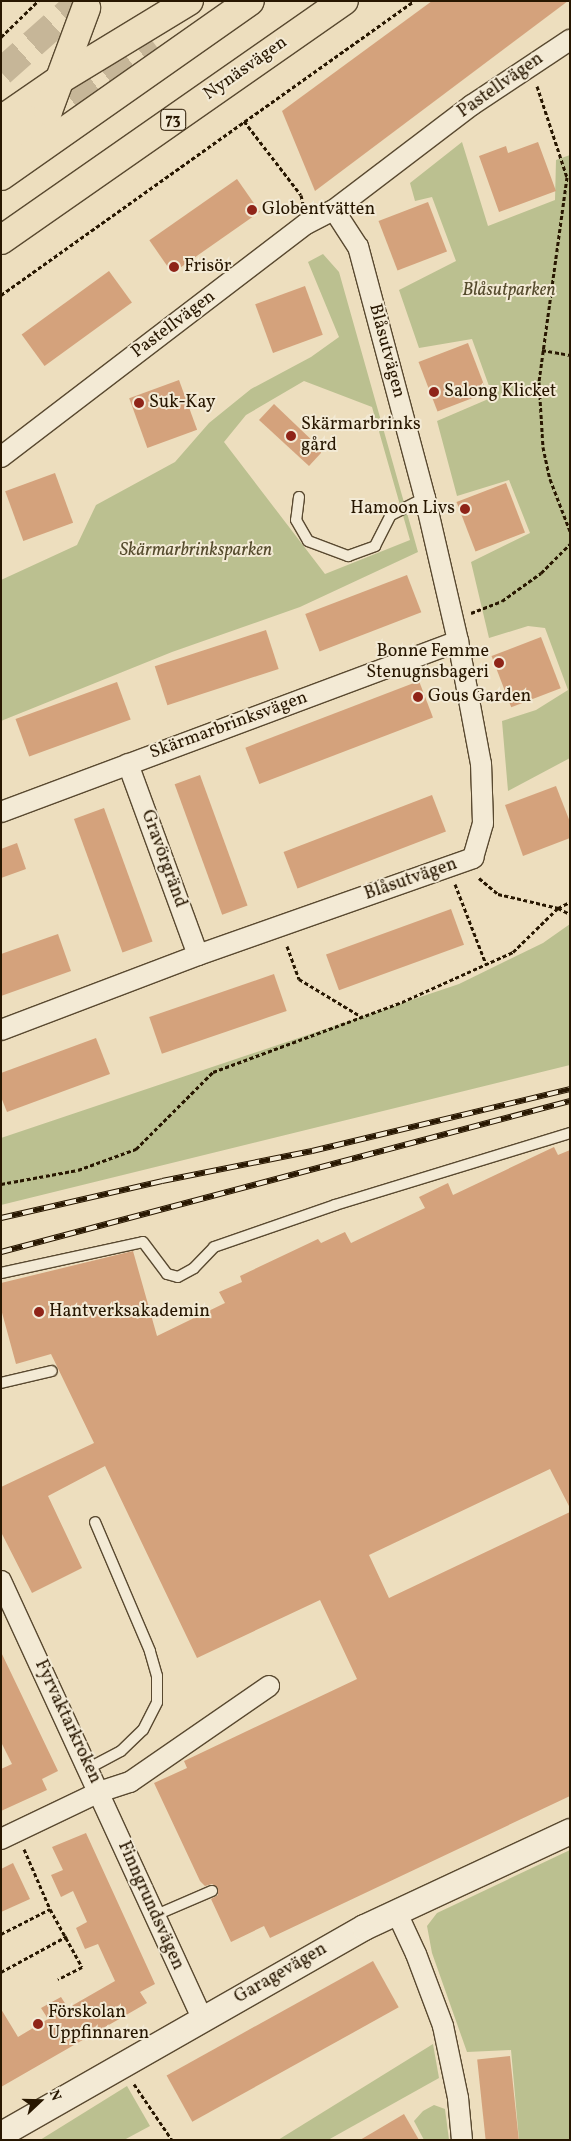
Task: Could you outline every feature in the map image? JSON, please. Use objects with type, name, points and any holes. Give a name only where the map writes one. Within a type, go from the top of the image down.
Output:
[{"type":"highway","points":[[1,120],[60,80],[189,1]]},
{"type":"highway","points":[[1,176],[250,1]]},
{"type":"highway","name":"Nynäsvägen","points":[[1,240],[344,1]]},
{"type":"highway","points":[[1,150],[48,112],[86,8]]},
{"type":"street","name":"Pastellvägen","points":[[1,457],[306,224],[337,207],[529,65],[570,40]]},
{"type":"street","name":"Blåsutvägen","points":[[1,1030],[198,955],[473,858],[483,823],[481,764],[458,641],[425,498],[358,247],[337,207]]},
{"type":"street","name":"Skärmarbrinksvägen","points":[[1,812],[458,641]]},
{"type":"street","name":"Gravörgränd","points":[[128,764],[198,955]]},
{"type":"street","name":"Fyrvaktarkroken","points":[[1,1581],[99,1792],[9,1836]]},
{"type":"street","points":[[99,1792],[130,1782],[269,1686]]},
{"type":"street","name":"Finngrundsvägen","points":[[99,1792],[202,2019]]},
{"type":"street","name":"Garagevägen","points":[[1,2134],[396,1911],[432,1897],[570,1831]]},
{"type":"street","points":[[396,1911],[416,1954],[443,2026],[458,2098],[462,2140]]},
{"type":"lane","points":[[298,497],[296,520],[308,541],[348,556],[375,546],[391,515],[425,498]]},
{"type":"lane","points":[[1,1273],[143,1242],[167,1274],[178,1277],[194,1268],[214,1247],[335,1205],[570,1133]]},
{"type":"lane","points":[[1,1384],[52,1371]]},
{"type":"lane","points":[[89,1768],[121,1751],[143,1730],[157,1702],[156,1676],[150,1651],[95,1522]]},
{"type":"lane","points":[[156,1915],[212,1891]]},
{"type":"path","points":[[1,36],[38,1]]},
{"type":"path","points":[[1,296],[414,1]]},
{"type":"path","points":[[529,65],[561,152],[567,177],[539,382],[543,447],[550,479],[570,531]]},
{"type":"path","points":[[244,121],[301,195],[306,224]]},
{"type":"path","points":[[542,350],[570,355]]},
{"type":"path","points":[[453,620],[502,601],[541,573],[570,544]]},
{"type":"path","points":[[473,858],[479,879],[498,894],[558,908],[570,914]]},
{"type":"path","points":[[448,867],[487,964]]},
{"type":"path","points":[[1,1184],[78,1170],[136,1149],[213,1072],[362,1017],[513,952],[558,908],[570,902]]},
{"type":"path","points":[[280,926],[299,979],[362,1017]]},
{"type":"path","points":[[9,1836],[67,1936],[82,1967],[58,1979]]},
{"type":"path","points":[[1,1934],[50,1908]]},
{"type":"path","points":[[1,1972],[67,1936]]},
{"type":"path","points":[[135,2084],[172,2140]]},
{"type":"green space","name":"Blåsutparken","points":[[462,142],[488,226],[555,200],[556,160],[570,155],[570,758],[508,791],[502,721],[536,710],[568,690],[545,628],[528,626],[489,638],[471,562],[530,533],[509,480],[457,496],[437,421],[493,397],[472,339],[419,348],[399,290],[456,261],[432,197],[415,201],[410,183]]},
{"type":"green space","name":"Skärmarbrinksparken","points":[[323,254],[339,272],[418,552],[300,607],[172,652],[1,721],[1,580],[77,545],[96,505],[175,462],[209,423],[251,389],[311,357],[339,337],[308,262]],"holes":[[[304,381],[372,407],[410,540],[325,574],[224,442],[246,415]]]},
{"type":"green space","points":[[570,924],[570,1065],[1,1205],[1,1138],[459,984],[543,943]]},
{"type":"green space","points":[[570,1850],[570,2140],[519,2140],[511,2050],[467,2052],[432,1953],[427,1926],[437,1913]]},
{"type":"green space","points":[[433,2044],[439,2078],[328,2140],[278,2140]]},
{"type":"green space","points":[[127,2086],[150,2126],[124,2140],[40,2140]]},
{"type":"green space","points":[[434,2105],[445,2109],[449,2140],[424,2140],[414,2121],[423,2111]]},
{"type":"building","points":[[432,1],[568,1],[315,191],[282,111]]},
{"type":"building","points":[[538,142],[556,191],[499,212],[479,156],[506,146],[508,153]]},
{"type":"building","points":[[237,179],[260,212],[172,273],[149,240]]},
{"type":"building","points":[[428,202],[447,251],[398,270],[379,221]]},
{"type":"building","points":[[109,271],[132,303],[45,366],[22,334]]},
{"type":"building","points":[[305,286],[323,335],[273,353],[255,304]]},
{"type":"building","points":[[468,343],[487,392],[438,411],[419,362]]},
{"type":"building","points":[[179,380],[197,430],[147,448],[129,398]]},
{"type":"building","name":"Skärmarbrinks gård","points":[[274,404],[319,447],[321,453],[309,466],[259,420]]},
{"type":"building","points":[[55,473],[73,523],[23,541],[5,491]]},
{"type":"building","points":[[506,483],[525,532],[476,551],[457,502]]},
{"type":"building","points":[[407,575],[421,612],[320,651],[305,614]]},
{"type":"building","points":[[266,630],[279,669],[167,705],[155,666]]},
{"type":"building","points":[[541,637],[561,688],[511,707],[492,656]]},
{"type":"building","points":[[419,681],[433,717],[259,784],[245,748]]},
{"type":"building","points":[[117,682],[131,720],[29,757],[16,719]]},
{"type":"building","points":[[200,775],[248,906],[222,915],[175,784]]},
{"type":"building","points":[[556,786],[570,822],[570,838],[523,856],[505,805]]},
{"type":"building","points":[[432,795],[446,831],[298,888],[284,852]]},
{"type":"building","points":[[104,808],[153,941],[122,952],[74,819]]},
{"type":"building","points":[[17,843],[26,869],[1,878],[1,849]]},
{"type":"building","points":[[451,909],[464,945],[339,990],[326,954]]},
{"type":"building","points":[[58,934],[71,971],[1,996],[1,954]]},
{"type":"building","points":[[274,974],[287,1011],[162,1054],[149,1017]]},
{"type":"building","points":[[96,1038],[110,1074],[7,1112],[1,1097],[1,1073]]},
{"type":"building","points":[[554,1147],[558,1155],[570,1150],[570,1508],[550,1469],[369,1555],[389,1598],[570,1512],[570,1796],[270,1938],[264,1926],[231,1942],[211,1899],[218,1895],[218,1888],[212,1884],[205,1886],[200,1881],[154,1783],[187,1768],[184,1761],[357,1679],[320,1600],[197,1658],[105,1466],[48,1496],[82,1568],[32,1593],[1,1532],[1,1487],[94,1443],[51,1354],[16,1364],[1,1309],[1,1283],[133,1251],[157,1336],[225,1303],[219,1292],[242,1282],[240,1276],[318,1239],[321,1243],[345,1232],[351,1243],[425,1208],[419,1197],[448,1183],[453,1195]]},
{"type":"building","points":[[1,1652],[58,1771],[42,1779],[47,1790],[1,1811],[1,1769],[12,1764],[1,1742]]},
{"type":"building","points":[[86,1833],[155,1984],[140,1992],[147,2003],[1,2087],[1,2009],[18,2037],[48,2019],[41,2008],[61,1997],[68,2008],[115,1981],[98,1944],[85,1949],[76,1928],[87,1922],[73,1891],[61,1897],[51,1875],[63,1870],[52,1847]]},
{"type":"building","points":[[13,1863],[30,1899],[1,1912],[1,1869]]},
{"type":"building","points":[[373,1961],[399,2007],[192,2122],[167,2075]]},
{"type":"building","points":[[510,2056],[519,2140],[486,2140],[477,2059]]},
{"type":"building","points":[[404,2114],[419,2140],[360,2140]]},
{"type":"tunnel","points":[[1,72],[81,1]]},
{"type":"tunnel","points":[[37,124],[150,38]]},
{"type":"railway","points":[[1,1218],[162,1181],[312,1151],[570,1089]]},
{"type":"railway","points":[[1,1252],[570,1101]]},
{"type":"place","name":"Globentvätten","points":[[252,210]]},
{"type":"place","name":"Frisör","points":[[174,267]]},
{"type":"place","name":"Salong Klicket","points":[[434,392]]},
{"type":"place","name":"Suk-Kay","points":[[139,403]]},
{"type":"place","name":"Skärmarbrinks gård","points":[[291,436]]},
{"type":"place","name":"Hamoon Livs","points":[[465,509]]},
{"type":"place","name":"Bonne Femme Stenugnsbageri","points":[[499,663]]},
{"type":"place","name":"Gous Garden","points":[[418,697]]},
{"type":"place","name":"Hantverksakademin","points":[[39,1312]]},
{"type":"place","name":"Förskolan Uppfinnaren","points":[[38,2024]]}]
